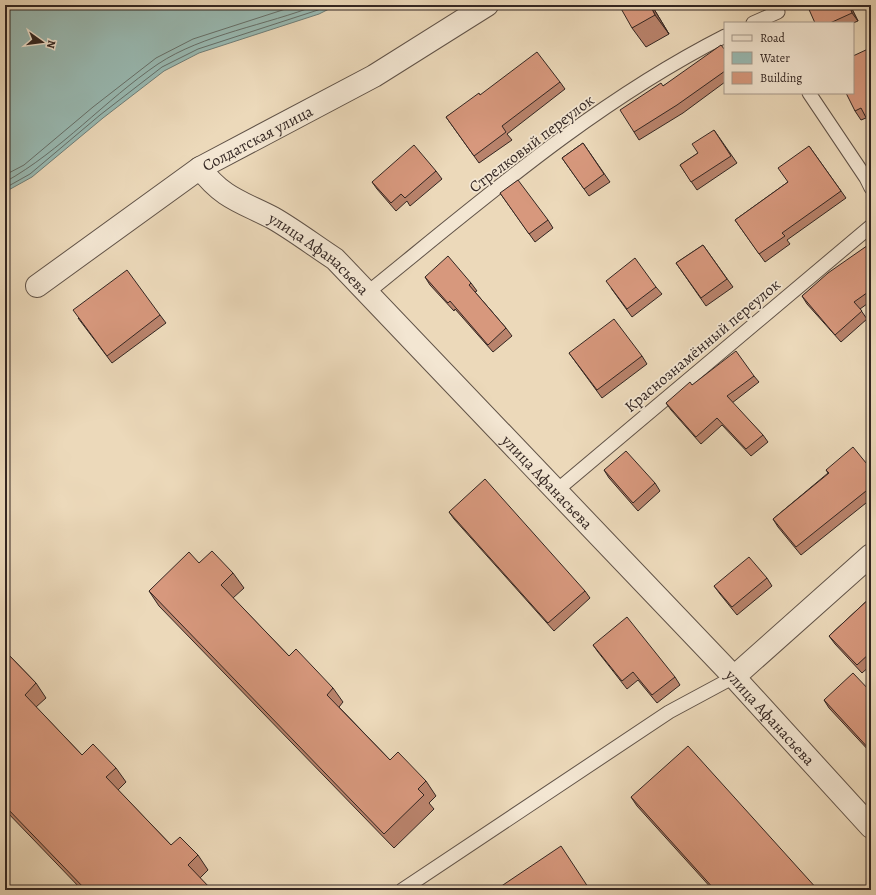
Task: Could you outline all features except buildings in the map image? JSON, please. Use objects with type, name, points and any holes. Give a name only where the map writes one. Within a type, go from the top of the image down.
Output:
[{"type":"street","name":"Солдатская улица","points":[[37,286],[200,168],[374,76],[487,5]]},
{"type":"street","name":"улица Афанасьева","points":[[200,168],[211,183],[232,199],[274,219],[335,259],[734,677],[871,827]]},
{"type":"street","points":[[734,677],[871,555]]},
{"type":"lane","points":[[756,22],[778,13]]},
{"type":"lane","name":"Стрелковый переулок","points":[[367,293],[543,152],[649,78],[724,37]]},
{"type":"lane","points":[[810,94],[866,178],[871,188]]},
{"type":"lane","name":"Краснознамённый переулок","points":[[556,491],[871,226]]},
{"type":"lane","points":[[402,890],[669,712],[734,677]]},
{"type":"water","points":[[5,5],[337,5],[319,14],[199,53],[164,71],[103,118],[32,177],[5,192]]}]
